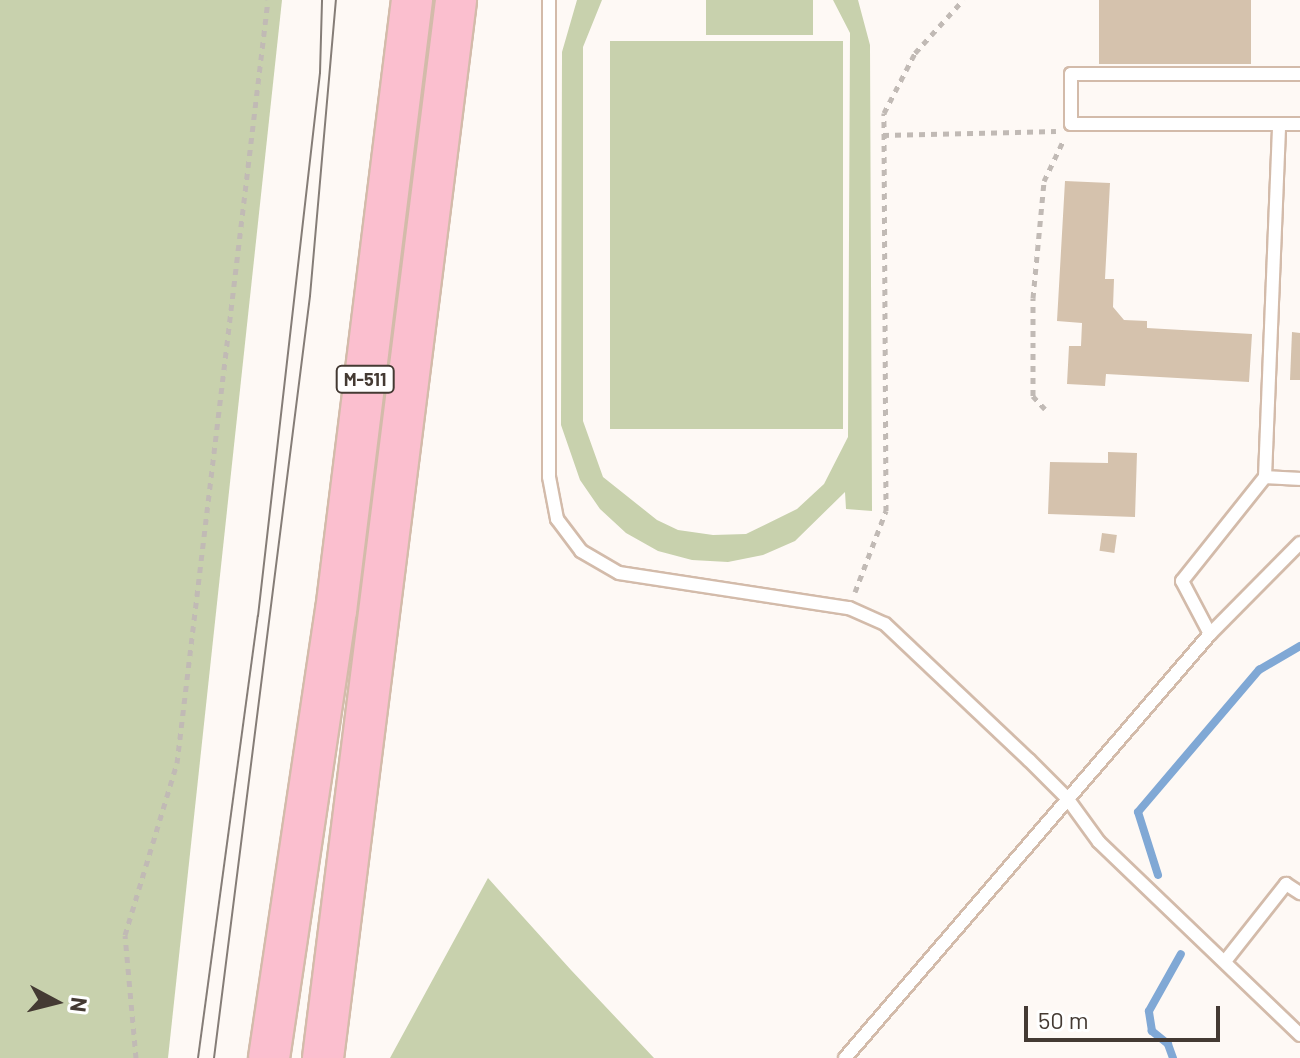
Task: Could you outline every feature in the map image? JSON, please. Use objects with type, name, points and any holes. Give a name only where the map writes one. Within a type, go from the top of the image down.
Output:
[{"type":"highway","name":"M-511","points":[[269,1058],[336,611],[412,0]]},
{"type":"highway","name":"M-511","points":[[324,1054],[456,0]]},
{"type":"lane","points":[[549,0],[549,477],[557,519],[581,551],[619,573],[849,608],[885,624],[1067,798],[1099,842],[1226,960],[1300,1035]]},
{"type":"lane","points":[[1300,74],[1071,74],[1071,124],[1300,124]]},
{"type":"lane","points":[[1210,634],[1182,581],[1265,477],[1279,124]]},
{"type":"lane","points":[[1265,477],[1300,479]]},
{"type":"lane","points":[[845,1058],[1210,634],[1300,543]]},
{"type":"lane","points":[[1226,960],[1286,884],[1300,893]]},
{"type":"path","points":[[136,1058],[125,935],[177,763],[268,0]]},
{"type":"path","points":[[849,608],[886,511],[884,113],[915,53],[963,0]]},
{"type":"path","points":[[1045,409],[1033,396],[1033,298],[1044,181],[1071,124]]},
{"type":"path","points":[[883,135],[1049,134]]},
{"type":"green space","points":[[0,0],[282,0],[168,1058],[0,1058]]},
{"type":"green space","points":[[577,0],[602,0],[583,47],[583,421],[603,477],[657,520],[678,530],[713,535],[746,534],[797,509],[824,484],[848,437],[850,33],[833,0],[858,0],[870,45],[872,511],[846,509],[845,492],[795,541],[763,555],[728,562],[692,560],[658,551],[626,533],[600,509],[580,480],[561,425],[562,52]]},
{"type":"green space","points":[[706,0],[813,0],[813,35],[706,35]]},
{"type":"green space","points":[[610,41],[843,41],[843,429],[610,429]]},
{"type":"green space","points":[[488,878],[571,970],[654,1058],[390,1058]]},
{"type":"building","points":[[1099,0],[1251,0],[1251,64],[1099,64]]},
{"type":"building","points":[[1065,181],[1110,183],[1105,279],[1114,279],[1113,307],[1124,320],[1147,321],[1147,328],[1252,334],[1249,382],[1106,374],[1105,386],[1067,384],[1069,346],[1081,346],[1082,323],[1057,321]]},
{"type":"building","points":[[1292,332],[1300,333],[1300,380],[1290,380]]},
{"type":"building","points":[[1108,452],[1137,453],[1135,517],[1048,514],[1050,462],[1108,463]]},
{"type":"building","points":[[1102,533],[1117,535],[1114,553],[1099,551]]},
{"type":"waterway","points":[[1158,875],[1138,812],[1259,670],[1300,646]]},
{"type":"waterway","points":[[1173,1058],[1168,1044],[1152,1031],[1149,1011],[1181,954]]},
{"type":"tram line","points":[[198,1058],[258,616],[320,73],[322,0]]},
{"type":"tram line","points":[[214,1058],[310,296],[336,0]]}]
